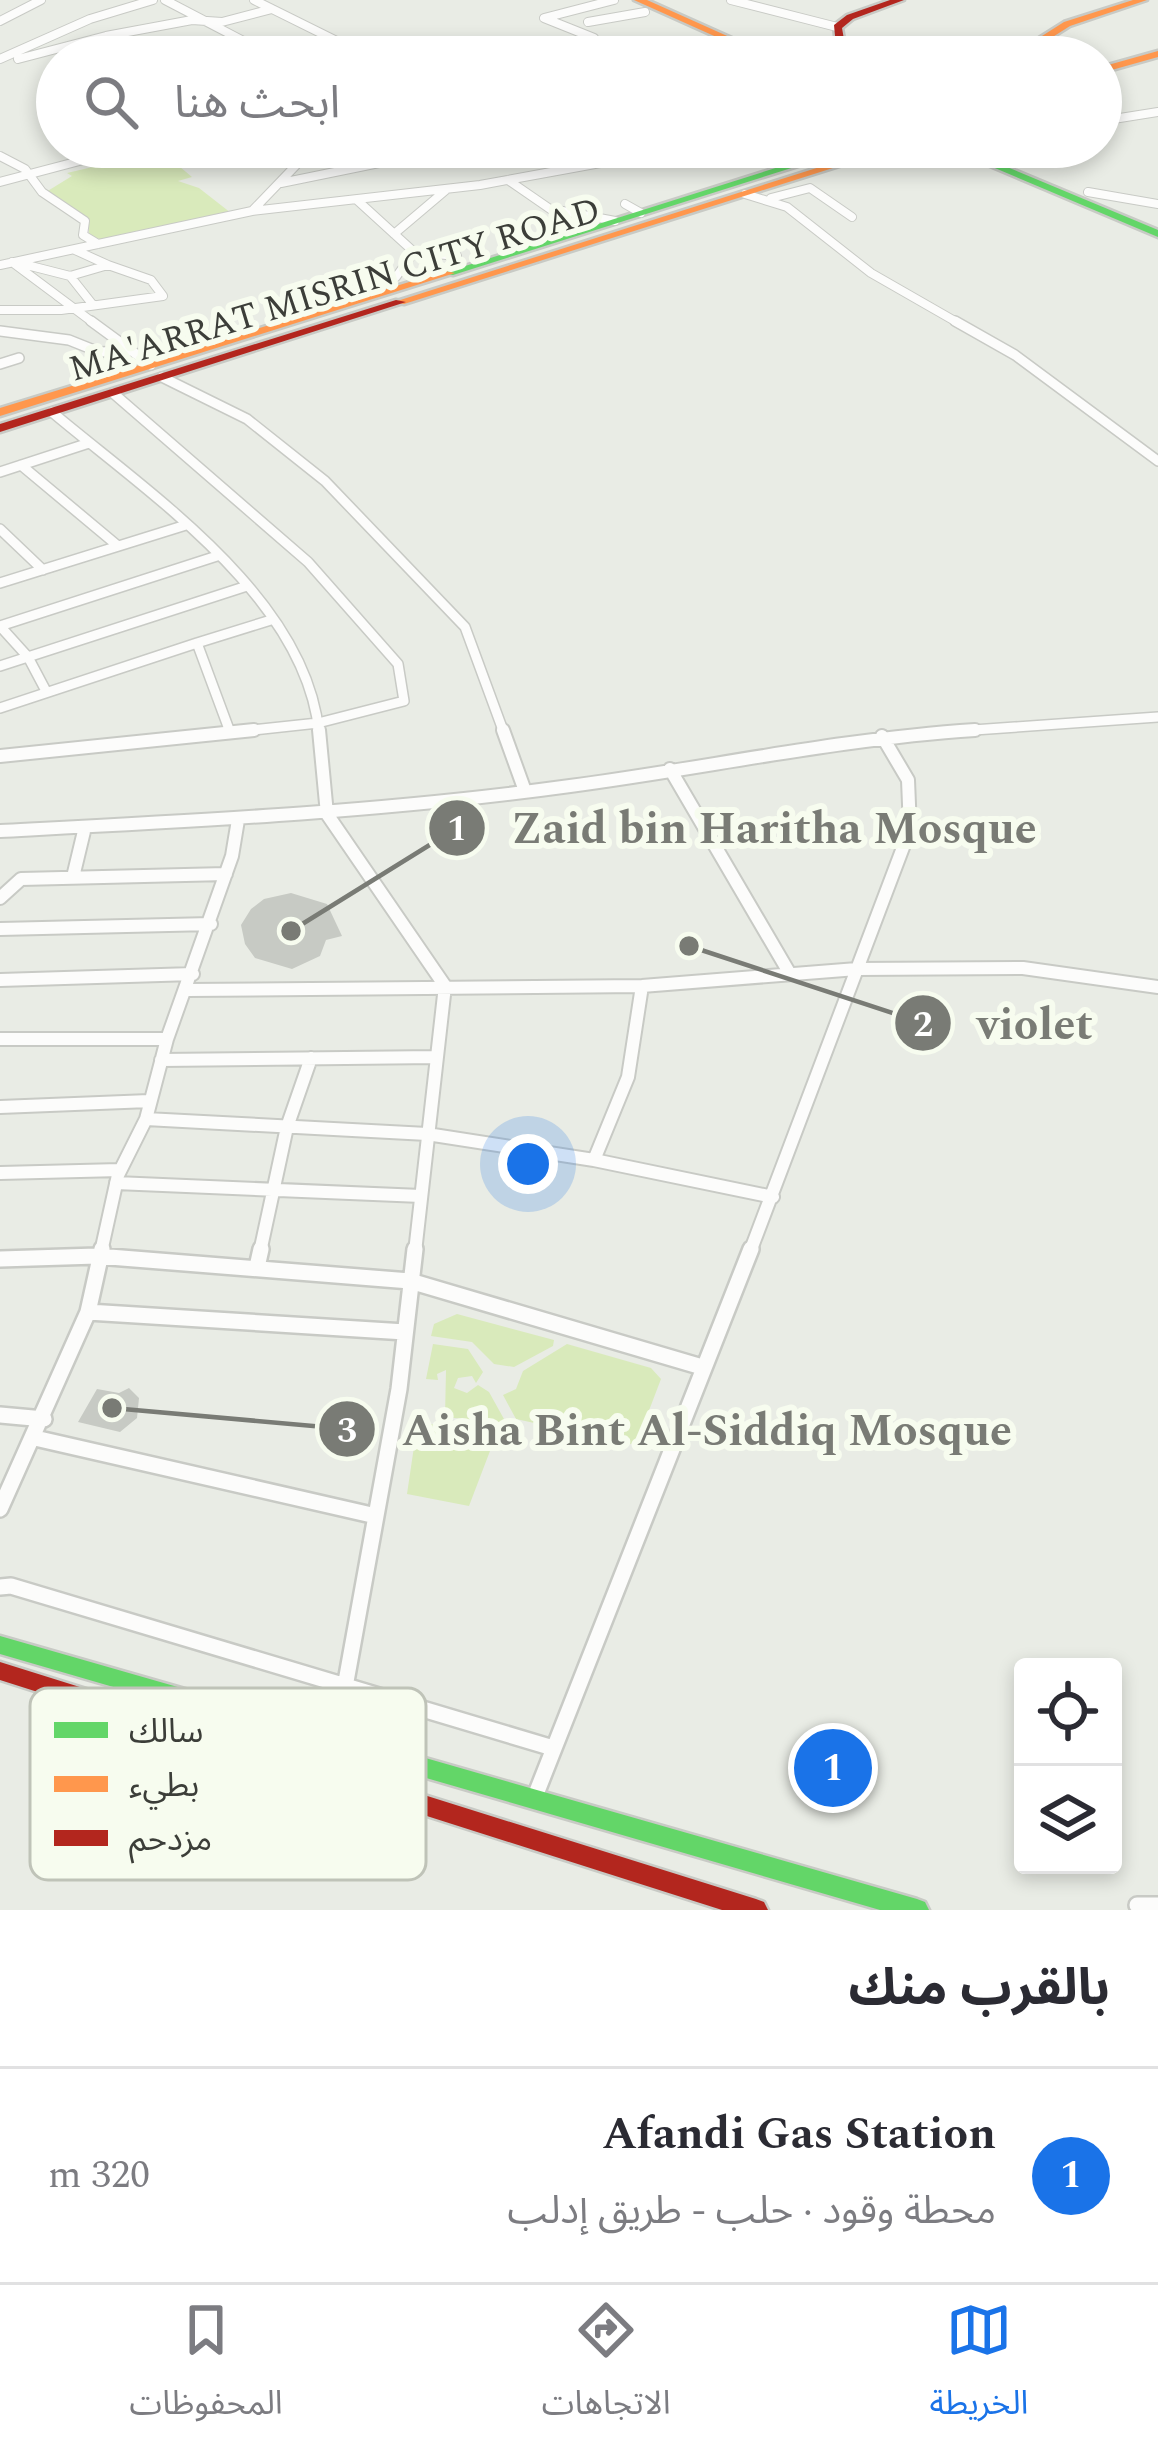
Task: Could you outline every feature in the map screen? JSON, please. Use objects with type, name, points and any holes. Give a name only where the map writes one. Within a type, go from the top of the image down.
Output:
[{"type":"main road","points":[[617,0],[717,36]]},
{"type":"main road","points":[[838,36],[837,27],[850,17],[898,0]]},
{"type":"main road","points":[[1048,36],[1067,24],[1142,0]]},
{"type":"main road","points":[[642,6],[704,36]]},
{"type":"main road","points":[[1122,67],[1158,54]]},
{"type":"main road","points":[[1122,71],[1158,64]]},
{"type":"main road","name":"MA'ARRAT MISRIN CITY ROAD","points":[[0,428],[113,393],[153,369],[616,221],[633,209],[778,168]]},
{"type":"main road","name":"MA'ARRAT MISRIN CITY ROAD","points":[[0,412],[827,168]]},
{"type":"main road","points":[[1000,168],[1158,234]]},
{"type":"main road","points":[[1035,168],[1158,222]]},
{"type":"main road","points":[[0,1645],[146,1688]]},
{"type":"main road","points":[[0,1671],[53,1688]]},
{"type":"main road","points":[[426,1771],[916,1910]]},
{"type":"main road","points":[[426,1807],[756,1910]]},
{"type":"street","points":[[0,21],[41,0]]},
{"type":"street","points":[[52,36],[153,0]]},
{"type":"street","points":[[165,0],[236,36]]},
{"type":"street","points":[[254,0],[327,36]]},
{"type":"street","points":[[568,16],[617,0]]},
{"type":"street","points":[[589,36],[544,18],[617,0]]},
{"type":"street","points":[[731,0],[837,27]]},
{"type":"street","points":[[584,12],[591,22],[642,6]]},
{"type":"street","points":[[108,36],[229,21],[272,9]]},
{"type":"street","points":[[3,58],[36,43]]},
{"type":"street","points":[[18,59],[36,54]]},
{"type":"street","points":[[3,58],[36,58]]},
{"type":"street","points":[[1122,118],[1158,112]]},
{"type":"street","points":[[0,156],[85,221],[83,235],[98,244]]},
{"type":"street","points":[[0,182],[49,168]]},
{"type":"street","points":[[252,211],[294,168]]},
{"type":"street","points":[[281,183],[355,168]]},
{"type":"street","points":[[0,265],[252,211],[447,189],[560,168]]},
{"type":"street","points":[[508,180],[566,220]]},
{"type":"street","points":[[770,199],[810,188],[852,217]]},
{"type":"street","points":[[394,235],[447,189]]},
{"type":"street","points":[[1088,192],[1158,204]]},
{"type":"street","points":[[745,194],[770,199],[827,235],[872,273],[1015,356],[1158,461]]},
{"type":"street","points":[[357,200],[414,252],[457,256]]},
{"type":"street","points":[[549,210],[592,213],[616,221]]},
{"type":"street","points":[[0,310],[72,308],[163,296],[151,280],[73,249]]},
{"type":"street","points":[[396,277],[414,252]]},
{"type":"street","points":[[12,262],[153,369],[247,419],[325,482],[465,627],[525,791]]},
{"type":"street","points":[[12,262],[71,271],[108,265]]},
{"type":"street","points":[[28,277],[47,269]]},
{"type":"street","points":[[71,271],[93,305]]},
{"type":"street","points":[[0,331],[69,340],[99,352],[129,351]]},
{"type":"street","points":[[0,364],[19,358]]},
{"type":"street","points":[[0,756],[318,723],[404,701],[398,664],[308,562],[113,393]]},
{"type":"street","points":[[52,412],[186,525],[248,586],[292,646],[318,723],[327,814],[446,986],[406,1332],[345,1687]]},
{"type":"street","points":[[0,472],[89,443]]},
{"type":"street","points":[[21,465],[118,546]]},
{"type":"street","points":[[0,583],[186,525]]},
{"type":"street","points":[[0,529],[43,570]]},
{"type":"street","points":[[46,691],[28,657],[0,626],[217,556]]},
{"type":"street","points":[[0,666],[248,586]]},
{"type":"street","points":[[0,708],[271,620]]},
{"type":"street","points":[[197,643],[230,732]]},
{"type":"street","points":[[0,831],[327,814],[525,791],[882,736],[1158,717]]},
{"type":"street","points":[[534,1799],[773,1197],[912,817],[904,768],[882,736]]},
{"type":"street","points":[[670,769],[790,974]]},
{"type":"street","points":[[0,1509],[88,1312],[118,1177],[146,1119],[167,1039],[211,924],[238,820]]},
{"type":"street","points":[[73,877],[85,827]]},
{"type":"street","points":[[0,898],[21,879],[226,874]]},
{"type":"street","points":[[0,929],[211,924]]},
{"type":"street","points":[[187,990],[642,986],[857,969],[1023,968],[1158,987]]},
{"type":"street","points":[[0,980],[193,974]]},
{"type":"street","points":[[594,1160],[628,1077],[642,986]]},
{"type":"street","points":[[1,1036],[167,1039]]},
{"type":"street","points":[[256,1267],[287,1127],[311,1058]]},
{"type":"street","points":[[161,1060],[437,1058]]},
{"type":"street","points":[[0,1107],[149,1101]]},
{"type":"street","points":[[146,1119],[428,1134],[594,1160],[773,1197]]},
{"type":"street","points":[[0,1173],[421,1196]]},
{"type":"street","points":[[0,1258],[97,1256],[410,1281],[702,1367]]},
{"type":"street","points":[[88,1312],[406,1332]]},
{"type":"street","points":[[0,1415],[44,1419]]},
{"type":"street","points":[[35,1438],[376,1516]]},
{"type":"street","points":[[0,1587],[10,1586],[348,1688]]},
{"type":"street","points":[[426,1711],[553,1748]]},
{"type":"street","points":[[1137,1905],[1158,1905]]},
{"type":"green space","points":[[88,168],[181,168],[192,177],[178,181],[199,188],[231,213],[102,240],[89,235],[89,221],[46,192],[72,176],[67,173]]},
{"type":"green space","points":[[457,1314],[554,1340],[553,1346],[514,1367],[494,1364],[472,1342],[431,1336],[434,1324]]},
{"type":"green space","points":[[433,1344],[468,1349],[483,1372],[476,1383],[472,1376],[458,1378],[454,1388],[467,1393],[478,1385],[489,1392],[502,1423],[445,1417],[446,1370],[437,1374],[438,1380],[426,1379]]},
{"type":"green space","points":[[567,1344],[651,1368],[661,1379],[637,1442],[623,1446],[624,1435],[600,1425],[582,1425],[580,1433],[516,1419],[503,1395],[516,1389],[523,1371]]},
{"type":"green space","points":[[431,1424],[498,1430],[469,1506],[407,1494],[415,1440],[429,1439]]},
{"type":"building","points":[[291,893],[327,904],[342,936],[326,940],[320,956],[292,969],[255,958],[245,944],[241,925],[264,899]]},
{"type":"building","points":[[129,1388],[139,1398],[137,1418],[120,1432],[78,1422],[97,1389],[119,1393]]},
{"type":"building","points":[[808,1751],[858,1755],[858,1784],[808,1780]]},
{"type":"traffic: fast","points":[[449,273],[786,168]]},
{"type":"traffic: fast","points":[[1000,168],[1158,234]]},
{"type":"traffic: fast","points":[[0,1645],[149,1688]]},
{"type":"traffic: fast","points":[[426,1768],[917,1910]]},
{"type":"traffic: slow","points":[[639,0],[721,36]]},
{"type":"traffic: slow","points":[[1048,36],[1067,24],[1142,0]]},
{"type":"traffic: slow","points":[[1122,64],[1158,54]]},
{"type":"traffic: slow","points":[[400,302],[827,168]]},
{"type":"traffic: slow","points":[[0,412],[449,273]]},
{"type":"traffic: jam","points":[[838,36],[837,27],[850,17],[899,0]]},
{"type":"traffic: jam","points":[[0,428],[400,302]]},
{"type":"traffic: jam","points":[[0,1671],[54,1688]]},
{"type":"traffic: jam","points":[[426,1806],[756,1910]]},
{"type":"place","name":"Zaid bin Haritha Mosque","points":[[291,931]]},
{"type":"place","name":"violet","points":[[689,946]]},
{"type":"place","name":"Aisha Bint Al-Siddiq Mosque","points":[[112,1408]]},
{"type":"place","name":"Afandi Gas Station","points":[[833,1768]]}]
